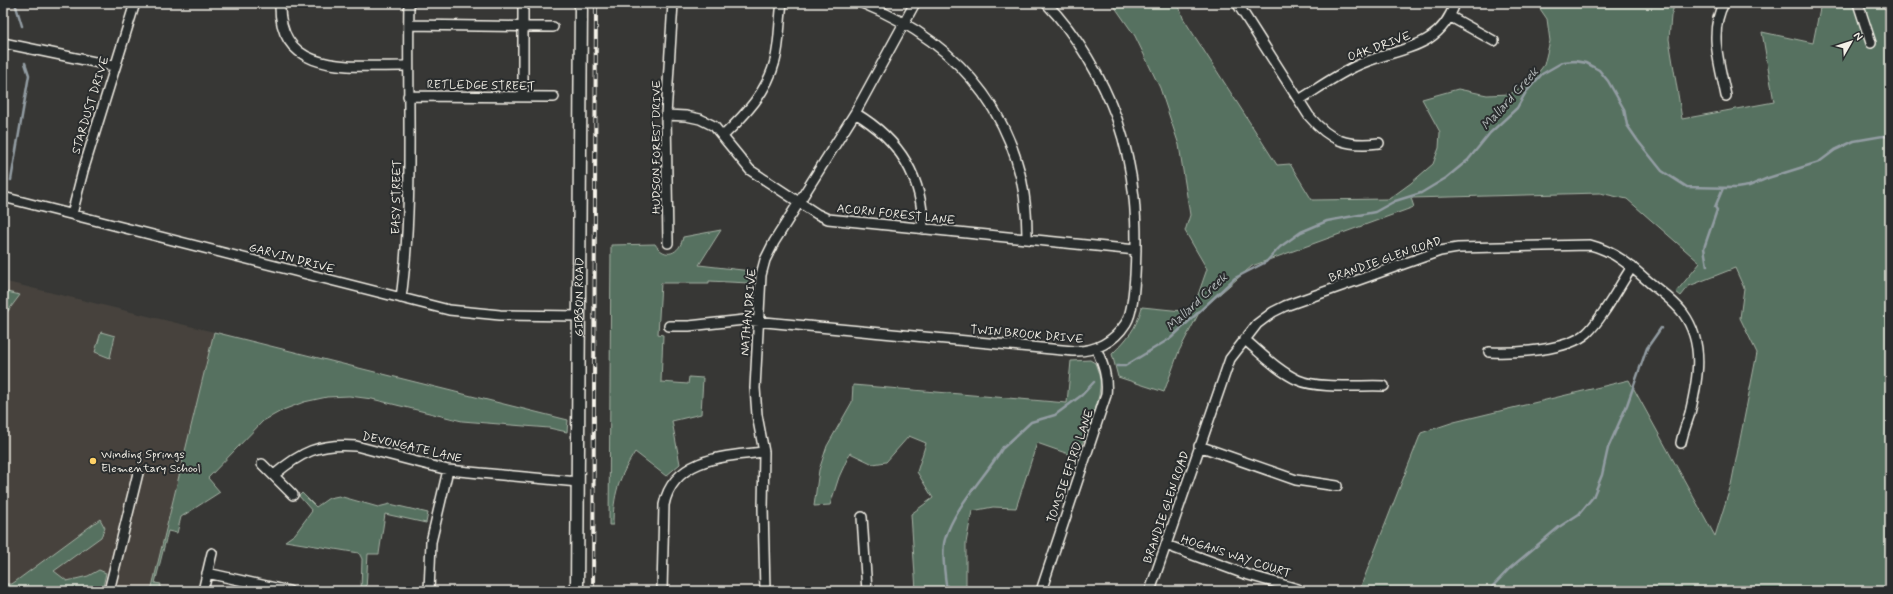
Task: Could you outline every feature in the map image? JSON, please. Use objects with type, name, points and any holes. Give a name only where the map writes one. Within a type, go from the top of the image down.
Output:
[{"type":"main road","name":"GIBBON ROAD","points":[[577,591],[581,3]]},
{"type":"street","name":"STARDUST DRIVE","points":[[72,214],[114,66],[134,3]]},
{"type":"street","points":[[280,3],[280,21],[286,36],[294,47],[310,59],[329,65],[408,66]]},
{"type":"street","name":"EASY STREET","points":[[401,298],[407,246],[409,3]]},
{"type":"street","points":[[523,3],[523,97]]},
{"type":"street","name":"HUDSON FOREST DRIVE","points":[[668,243],[666,115],[673,3]]},
{"type":"street","points":[[723,136],[750,109],[770,78],[776,60],[782,3]]},
{"type":"street","points":[[862,3],[918,30],[946,52],[972,79],[994,109],[1010,142],[1023,182],[1028,238]]},
{"type":"street","name":"NATHAN DRIVE","points":[[765,591],[763,508],[764,452],[755,388],[761,276],[765,260],[774,242],[855,113],[915,3]]},
{"type":"street","name":"TWIN BROOK DRIVE","points":[[669,326],[689,326],[744,320],[1087,352],[1116,336],[1127,321],[1134,293],[1136,216],[1133,180],[1117,120],[1093,68],[1078,43],[1046,3]]},
{"type":"street","points":[[1237,3],[1309,116],[1321,130],[1344,142],[1358,145],[1379,143]]},
{"type":"street","name":"OAK DRIVE","points":[[1299,100],[1354,67],[1419,45],[1433,38],[1451,17],[1455,3]]},
{"type":"street","points":[[1724,3],[1716,26],[1716,41],[1726,96]]},
{"type":"street","points":[[1858,3],[1871,43]]},
{"type":"street","points":[[1451,17],[1494,41]]},
{"type":"street","points":[[409,25],[554,26]]},
{"type":"street","points":[[3,43],[114,66]]},
{"type":"street","name":"RETLEDGE STREET","points":[[408,96],[554,97]]},
{"type":"street","points":[[855,113],[885,134],[900,151],[916,182],[921,199],[923,229]]},
{"type":"street","name":"ACORN FOREST LANE","points":[[666,115],[686,116],[700,119],[714,126],[750,170],[817,214],[828,219],[1136,250]]},
{"type":"street","name":"GARVIN DRIVE","points":[[3,197],[442,309],[475,314],[579,316]]},
{"type":"street","name":"BRANDIE GLEN ROAD","points":[[1150,591],[1230,359],[1244,339],[1265,317],[1285,306],[1449,249],[1534,245],[1590,245],[1610,252],[1632,267],[1675,304],[1690,326],[1695,337],[1698,348],[1698,369],[1689,414],[1681,443]]},
{"type":"street","points":[[1489,352],[1528,352],[1572,342],[1580,338],[1593,326],[1632,267]]},
{"type":"street","points":[[1244,339],[1277,366],[1299,380],[1320,384],[1384,386]]},
{"type":"street","name":"TOMSIE EFIRD LANE","points":[[1041,591],[1106,395],[1108,383],[1105,369],[1096,348]]},
{"type":"street","name":"DEVONGATE LANE","points":[[274,475],[305,452],[320,447],[344,445],[356,446],[448,470],[578,482]]},
{"type":"street","points":[[1199,446],[1296,480],[1337,486]]},
{"type":"street","points":[[662,591],[664,505],[666,495],[671,486],[678,477],[698,463],[736,455],[764,452]]},
{"type":"street","points":[[262,464],[292,495]]},
{"type":"street","points":[[429,591],[431,542],[448,470]]},
{"type":"street","points":[[110,591],[138,473]]},
{"type":"street","points":[[862,517],[867,591]]},
{"type":"street","name":"HOGANS WAY COURT","points":[[1166,546],[1245,574],[1298,588]]},
{"type":"street","points":[[203,591],[212,554]]},
{"type":"street","points":[[207,573],[289,591]]},
{"type":"shaded area","name":"Winding Springs Elementary School","points":[[3,281],[214,332],[151,591],[3,591]]},
{"type":"green space","points":[[1112,3],[1178,3],[1183,18],[1277,165],[1290,164],[1312,200],[1389,199],[1433,164],[1439,148],[1440,132],[1422,99],[1458,89],[1487,95],[1510,94],[1532,81],[1544,65],[1550,41],[1547,19],[1536,3],[1675,3],[1671,16],[1669,39],[1682,119],[1774,102],[1762,32],[1813,43],[1821,3],[1890,3],[1890,591],[1359,591],[1421,433],[1454,422],[1629,380],[1715,536],[1731,485],[1757,353],[1740,318],[1744,288],[1735,268],[1689,286],[1681,296],[1676,292],[1700,263],[1627,199],[1600,193],[1411,198],[1414,207],[1252,266],[1200,311],[1179,351],[1164,392],[1118,377],[1112,354],[1131,333],[1142,307],[1192,312],[1207,269],[1185,231],[1190,215],[1179,145],[1160,88],[1135,36]]},
{"type":"green space","points":[[721,230],[699,265],[751,271],[749,283],[709,281],[709,283],[661,283],[658,334],[663,335],[661,382],[688,384],[689,377],[703,378],[701,414],[672,421],[680,464],[666,476],[635,452],[621,478],[614,504],[613,525],[609,525],[611,245],[655,244],[663,252],[672,253],[679,248],[683,237]]},
{"type":"green space","points":[[3,291],[20,295],[5,315],[3,321]]},
{"type":"green space","points":[[101,332],[115,336],[110,358],[95,352]]},
{"type":"green space","points":[[214,332],[568,420],[567,432],[549,428],[462,421],[372,399],[349,396],[327,397],[304,402],[283,410],[263,421],[208,478],[220,492],[181,517],[177,533],[168,531],[155,583],[161,584],[159,591],[151,591]]},
{"type":"green space","points":[[1090,360],[1095,363],[1099,375],[1099,395],[1094,413],[1077,457],[1037,443],[1016,508],[993,507],[972,511],[966,543],[966,591],[916,591],[911,514],[933,498],[917,472],[926,443],[909,436],[886,462],[873,464],[850,453],[839,477],[830,505],[814,506],[819,470],[827,446],[852,402],[853,385],[1067,403],[1071,361]]},
{"type":"green space","points":[[302,493],[316,507],[329,498],[339,496],[378,507],[390,504],[428,513],[426,523],[385,514],[379,554],[368,554],[366,591],[361,591],[362,559],[359,553],[285,541],[295,534],[312,511],[299,496]]},
{"type":"green space","points":[[100,519],[105,528],[101,537],[54,571],[67,581],[88,576],[99,570],[106,573],[102,591],[3,591],[3,584],[12,584]]},
{"type":"waterway","points":[[15,3],[22,26]]},
{"type":"waterway","name":"Mallard Creek","points":[[1117,366],[1125,366],[1171,338],[1235,278],[1266,262],[1280,247],[1301,232],[1327,221],[1375,212],[1395,201],[1421,193],[1446,178],[1468,160],[1490,133],[1517,108],[1526,92],[1542,74],[1563,62],[1575,61],[1586,63],[1599,70],[1608,81],[1624,109],[1627,125],[1638,141],[1662,171],[1687,187],[1736,188],[1749,186],[1768,178],[1819,162],[1835,150],[1854,141],[1883,136],[1890,137]]},
{"type":"waterway","points":[[11,180],[29,75],[25,63]]},
{"type":"waterway","points":[[1707,266],[1704,248],[1717,210],[1715,207],[1723,188]]},
{"type":"waterway","points":[[1488,591],[1509,569],[1559,527],[1579,514],[1593,497],[1602,475],[1608,448],[1627,405],[1647,348],[1661,328]]},
{"type":"waterway","name":"Mallard Creek","points":[[947,591],[943,551],[944,544],[950,526],[963,503],[1003,447],[1031,422],[1055,415],[1082,395],[1094,382]]},
{"type":"railway","points":[[593,591],[596,3]]},
{"type":"place","name":"Winding Springs Elementary School","points":[[93,461]]}]
